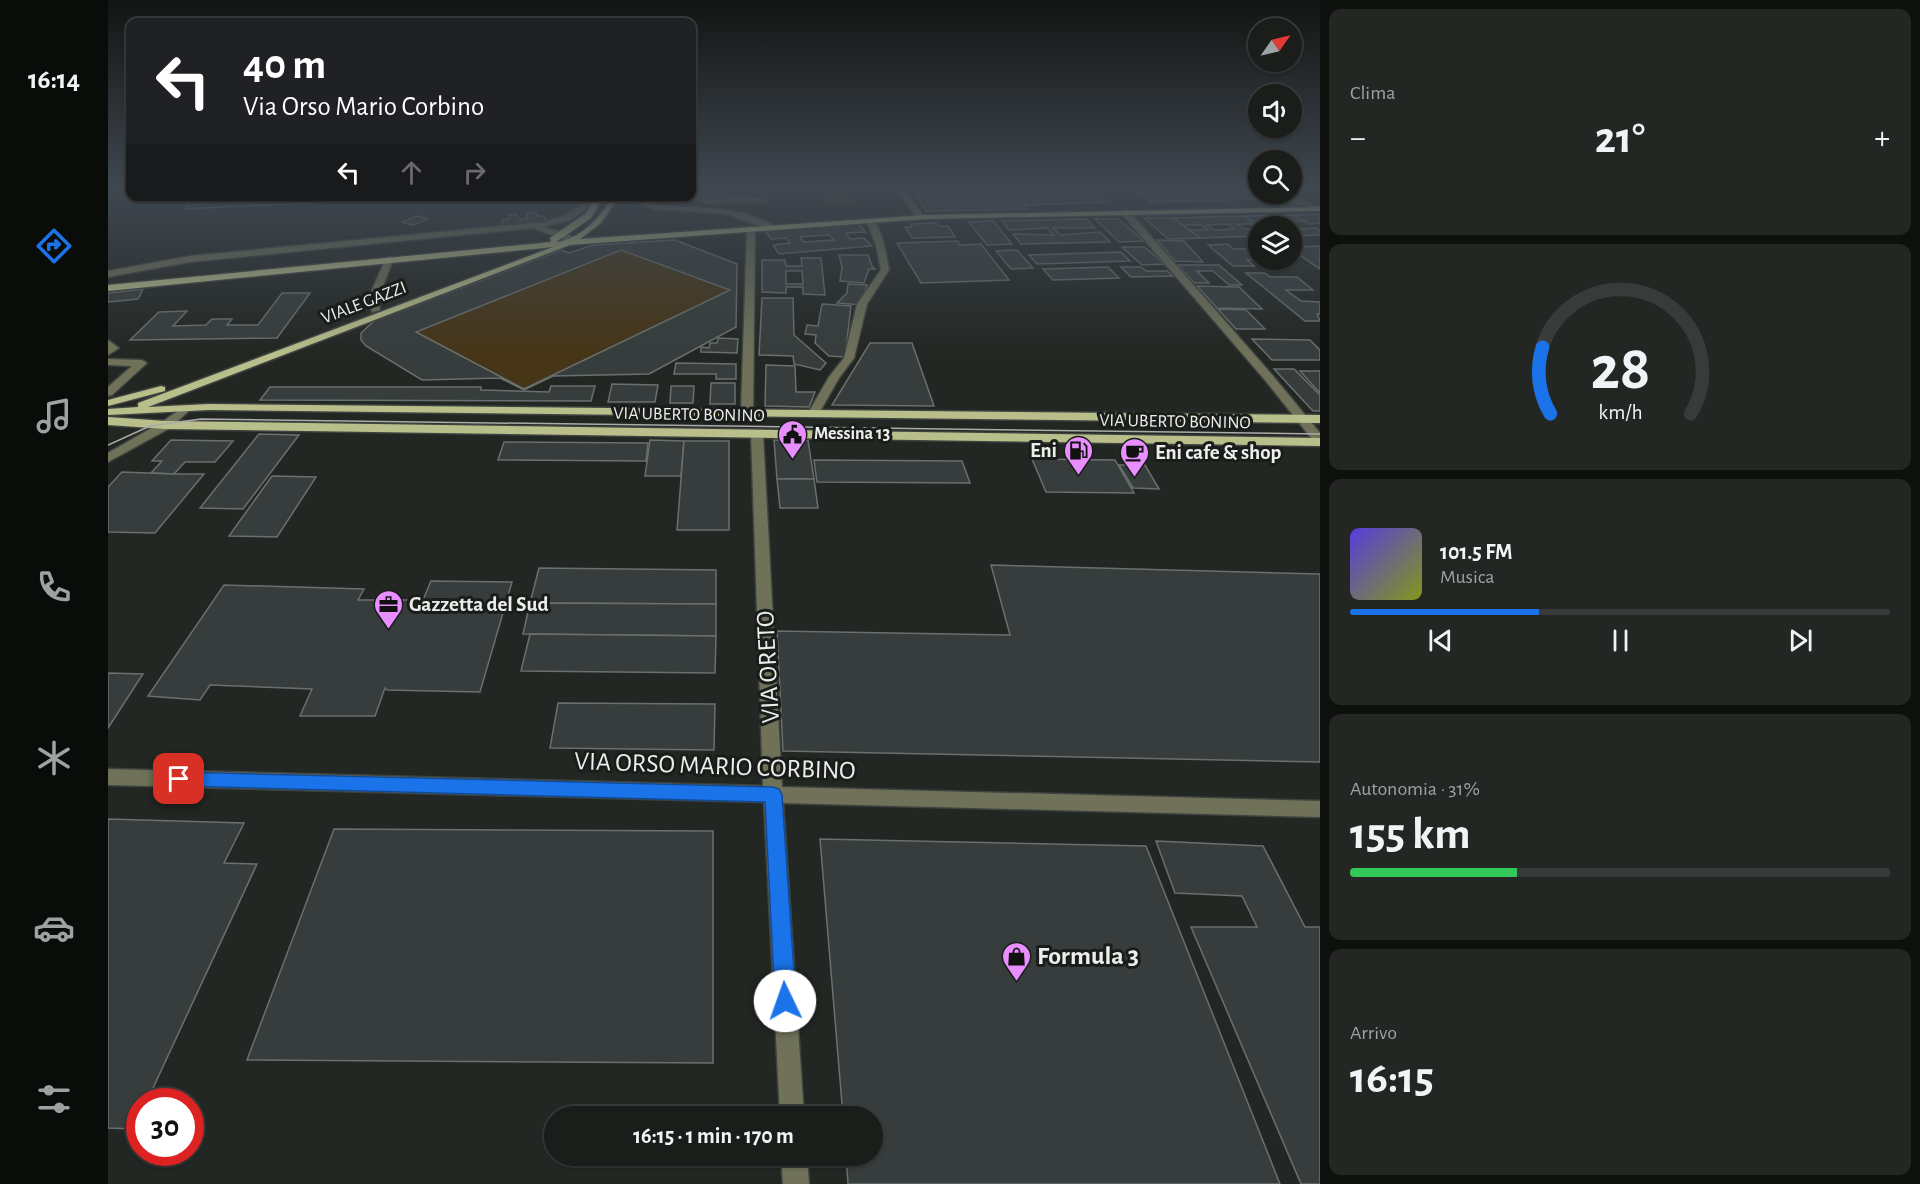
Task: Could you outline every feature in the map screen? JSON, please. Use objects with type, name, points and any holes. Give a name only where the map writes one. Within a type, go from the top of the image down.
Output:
[{"type":"main road","points":[[108,288],[547,243]]},
{"type":"main road","name":"VIALE GAZZI","points":[[155,390],[375,310],[548,243]]},
{"type":"main road","name":"VIALE GAZZI","points":[[129,417],[213,379],[567,243]]},
{"type":"main road","points":[[186,408],[196,392],[213,379]]},
{"type":"main road","points":[[108,403],[155,390]]},
{"type":"main road","points":[[129,417],[132,402],[155,390]]},
{"type":"main road","name":"VIA UBERTO BONINO","points":[[129,417],[186,408],[1320,419]]},
{"type":"main road","points":[[108,412],[129,417]]},
{"type":"main road","name":"VIA UBERTO BONINO","points":[[129,417],[166,425],[1320,442]]},
{"type":"main road","points":[[108,420],[129,417]]},
{"type":"street","points":[[108,274],[190,259],[356,243]]},
{"type":"street","points":[[747,412],[751,243]]},
{"type":"street","points":[[814,413],[834,377],[849,358],[862,304],[885,270],[879,243]]},
{"type":"street","points":[[1152,243],[1320,442]]},
{"type":"street","points":[[375,310],[373,299],[389,260]]},
{"type":"street","points":[[108,343],[114,348],[108,352]]},
{"type":"street","points":[[108,362],[142,363],[108,393]]},
{"type":"street","points":[[108,458],[166,425],[186,408]]},
{"type":"street","name":"VIA ORETO","points":[[757,434],[773,795],[791,1106]]},
{"type":"street","name":"VIA ORSO MARIO CORBINO","points":[[108,777],[1320,809]]},
{"type":"street","points":[[795,1166],[796,1184]]},
{"type":"shaded area","points":[[621,250],[730,290],[524,389],[416,332]]},
{"type":"building","points":[[683,243],[737,264],[736,327],[649,374],[553,376],[524,390],[500,378],[422,380],[366,346],[361,340],[361,333],[374,321],[561,250],[569,253],[593,245]],"holes":[[[621,250],[730,290],[524,389],[416,332]]]},
{"type":"building","points":[[869,243],[872,246],[779,254],[773,245]]},
{"type":"building","points":[[897,243],[981,244],[1009,280],[921,283]]},
{"type":"building","points":[[986,243],[1012,244],[987,245]]},
{"type":"building","points":[[1160,243],[1186,243],[1203,262],[1175,261]]},
{"type":"building","points":[[1228,244],[1233,249],[1248,249],[1248,266],[1233,266],[1208,245]]},
{"type":"building","points":[[1320,246],[1320,269],[1302,257],[1302,247]]},
{"type":"building","points":[[1122,247],[1144,247],[1165,264],[1142,265]]},
{"type":"building","points":[[1017,250],[1033,268],[1011,269],[996,251]]},
{"type":"building","points":[[1121,252],[1130,261],[1037,264],[1029,255]]},
{"type":"building","points":[[839,255],[868,255],[875,269],[869,269],[864,283],[840,281],[842,267]]},
{"type":"building","points":[[801,258],[821,258],[825,295],[803,294],[803,287],[786,287],[786,293],[762,292],[762,260],[785,260],[786,266],[802,266]],"holes":[[[786,271],[802,271],[803,284],[786,284]]]},
{"type":"building","points":[[1178,265],[1219,265],[1242,285],[1229,285],[1213,271],[1197,271],[1209,283],[1194,283]]},
{"type":"building","points":[[1108,267],[1119,278],[1053,280],[1043,269]]},
{"type":"building","points":[[1121,267],[1141,267],[1146,271],[1167,271],[1173,276],[1131,277]]},
{"type":"building","points":[[1246,273],[1265,273],[1270,277],[1297,277],[1313,290],[1286,290],[1301,301],[1320,302],[1320,314],[1317,314],[1320,321],[1305,321]]},
{"type":"building","points":[[848,284],[867,285],[861,305],[837,303],[847,293]]},
{"type":"building","points":[[1197,286],[1239,287],[1262,309],[1217,308]]},
{"type":"building","points":[[143,289],[138,299],[108,302],[108,293]]},
{"type":"building","points":[[282,293],[310,293],[277,338],[130,340],[159,312],[187,311],[173,326],[206,325],[212,319],[232,319],[227,325],[258,325]]},
{"type":"building","points":[[762,298],[793,298],[794,335],[826,363],[820,370],[794,364],[793,356],[759,355]]},
{"type":"building","points":[[822,304],[851,306],[845,357],[829,356],[815,343],[816,335],[805,334],[807,325],[818,326]]},
{"type":"building","points":[[1218,309],[1246,310],[1265,329],[1236,329]]},
{"type":"building","points":[[718,338],[738,339],[737,353],[701,352],[701,347],[709,348],[710,343],[717,343]]},
{"type":"building","points":[[1252,339],[1310,340],[1320,350],[1320,360],[1272,360]]},
{"type":"building","points":[[870,343],[912,343],[934,406],[832,405]]},
{"type":"building","points":[[676,363],[736,364],[736,379],[716,379],[716,374],[674,374]]},
{"type":"building","points":[[766,365],[795,366],[796,392],[815,392],[809,407],[765,406]]},
{"type":"building","points":[[1274,369],[1294,369],[1320,395],[1320,411],[1313,411]]},
{"type":"building","points":[[1300,371],[1320,371],[1320,393]]},
{"type":"building","points":[[711,383],[735,383],[735,404],[710,404]]},
{"type":"building","points":[[612,384],[658,385],[655,402],[608,402]]},
{"type":"building","points":[[551,386],[595,386],[591,401],[260,400],[270,387],[481,387],[481,390],[549,392]]},
{"type":"building","points":[[671,386],[694,386],[693,403],[670,403]]},
{"type":"building","points":[[259,434],[299,435],[243,509],[200,508]]},
{"type":"building","points":[[171,440],[233,441],[215,462],[185,462],[174,474],[151,473],[162,461],[152,461]]},
{"type":"building","points":[[650,440],[684,441],[681,476],[645,476]]},
{"type":"building","name":"Messina 13","points":[[774,440],[808,440],[814,479],[777,479]]},
{"type":"building","points":[[684,441],[729,441],[729,530],[677,530]]},
{"type":"building","points":[[504,442],[648,443],[646,461],[498,460]]},
{"type":"building","points":[[1032,459],[1115,460],[1134,493],[1046,492]]},
{"type":"building","points":[[814,460],[962,461],[970,483],[817,482]]},
{"type":"building","points":[[1119,465],[1145,465],[1159,489],[1133,488]]},
{"type":"building","points":[[122,472],[204,474],[155,533],[108,532],[108,487]]},
{"type":"building","points":[[272,476],[316,477],[277,537],[229,536]]},
{"type":"building","points":[[777,479],[814,479],[818,508],[780,508]]},
{"type":"building","points":[[991,565],[1320,574],[1320,762],[783,751],[777,631],[1010,635]]},
{"type":"building","points":[[539,568],[716,570],[716,604],[530,603]]},
{"type":"building","points":[[431,581],[512,582],[480,692],[387,690],[385,688],[375,716],[300,716],[312,689],[210,685],[200,700],[148,696],[224,585],[364,589],[358,600],[423,600]]},
{"type":"building","points":[[530,603],[716,604],[716,636],[523,634]]},
{"type":"building","points":[[530,634],[716,636],[715,673],[521,671]]},
{"type":"building","points":[[108,673],[143,674],[108,728]]},
{"type":"building","points":[[558,703],[715,704],[714,750],[550,748]]},
{"type":"building","points":[[108,819],[244,823],[224,863],[257,864],[153,1088],[126,1088],[126,1129],[108,1128]]},
{"type":"building","points":[[334,829],[713,831],[713,1063],[247,1060]]},
{"type":"building","name":"Formula 3","points":[[820,839],[1146,846],[1280,1184],[848,1184],[847,1166],[883,1166],[883,1106],[842,1106]]},
{"type":"building","points":[[1156,841],[1263,846],[1305,927],[1320,927],[1320,1184],[1301,1184],[1191,927],[1257,927],[1242,896],[1175,893]]},
{"type":"tram line","points":[[108,445],[150,426],[201,419],[1320,434]]},
{"type":"place","name":"Messina 13","points":[[793,460]]},
{"type":"place","name":"Eni","points":[[1078,476]]},
{"type":"place","name":"Eni cafe & shop","points":[[1134,478]]},
{"type":"place","name":"Gazzetta del Sud","points":[[388,630]]},
{"type":"place","name":"Formula 3","points":[[1016,982]]},
{"type":"route","points":[[179,779],[773,795],[785,1001]]}]
